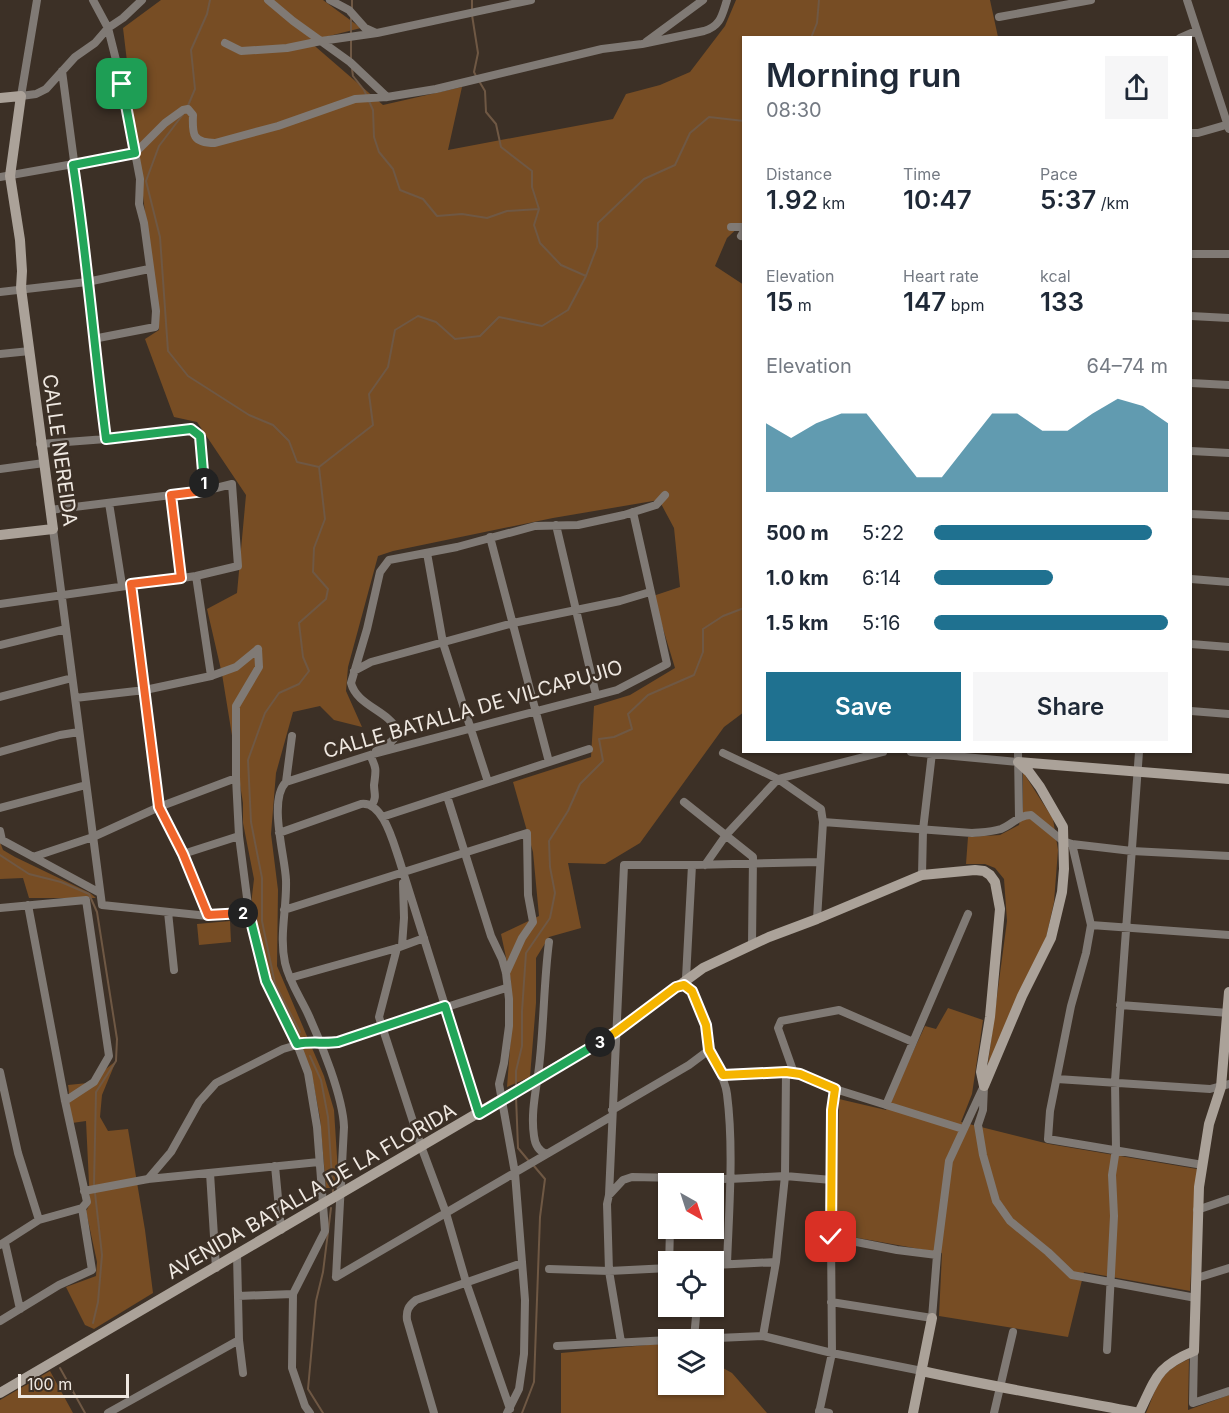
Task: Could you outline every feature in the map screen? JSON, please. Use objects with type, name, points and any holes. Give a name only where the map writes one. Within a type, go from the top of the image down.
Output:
[{"type":"street","name":"CALLE NEREIDA","points":[[37,0],[5,176],[20,240],[21,288],[40,444],[100,893],[102,905],[168,912]]},
{"type":"street","points":[[93,0],[108,28],[122,84],[140,179],[139,204],[144,223],[156,311],[155,327],[93,339]]},
{"type":"street","points":[[0,98],[36,94],[46,89],[75,57],[95,43],[108,28],[123,18],[142,0]]},
{"type":"street","points":[[268,0],[350,62],[387,97]]},
{"type":"street","points":[[330,0],[349,10],[365,28],[377,33]]},
{"type":"street","points":[[225,43],[241,51],[251,52],[287,48],[377,33],[531,0]]},
{"type":"street","points":[[642,44],[703,0]]},
{"type":"street","points":[[5,176],[135,153],[165,123],[188,109],[193,116],[194,135],[205,143],[215,143],[278,126],[355,99],[387,97],[436,89],[602,49],[642,44],[713,28],[719,24],[727,0]]},
{"type":"street","points":[[999,17],[1091,0]]},
{"type":"street","points":[[1186,0],[1228,126],[1192,133]]},
{"type":"street","points":[[1185,36],[1196,31]]},
{"type":"street","points":[[62,71],[86,251],[93,339],[106,439]]},
{"type":"street","points":[[731,227],[742,231]]},
{"type":"street","points":[[1192,254],[1229,254]]},
{"type":"street","points":[[0,292],[87,282],[149,269]]},
{"type":"street","points":[[1192,316],[1229,318]]},
{"type":"street","points":[[0,354],[30,351]]},
{"type":"street","points":[[1192,383],[1229,385]]},
{"type":"street","points":[[40,444],[191,429],[200,436],[204,491]]},
{"type":"street","points":[[1192,451],[1229,453]]},
{"type":"street","points":[[0,469],[44,463]]},
{"type":"street","points":[[0,604],[196,576],[238,566],[232,484],[204,491],[50,510]]},
{"type":"street","points":[[171,495],[181,578]]},
{"type":"street","points":[[372,805],[376,796],[374,784],[377,771],[370,755],[392,741],[398,731],[393,722],[356,694],[351,683],[383,566],[389,560],[398,557],[427,553],[535,526],[578,525],[633,512],[656,506],[666,495]]},
{"type":"street","points":[[109,503],[122,585]]},
{"type":"street","points":[[353,672],[370,662],[513,624],[650,592],[633,512]]},
{"type":"street","points":[[1192,514],[1229,516]]},
{"type":"street","points":[[556,525],[596,695]]},
{"type":"street","points":[[0,535],[53,529]]},
{"type":"street","points":[[490,537],[549,762]]},
{"type":"street","points":[[427,553],[443,643],[488,782]]},
{"type":"street","points":[[196,576],[211,676]]},
{"type":"street","points":[[1192,579],[1229,582]]},
{"type":"street","points":[[131,584],[159,807],[183,854],[208,915]]},
{"type":"street","name":"CALLE BATALLA DE VILCAPUJIO","points":[[286,782],[370,755],[470,727],[616,690],[667,664],[650,592]]},
{"type":"street","points":[[0,645],[66,629]]},
{"type":"street","points":[[1192,644],[1229,647]]},
{"type":"street","points":[[75,698],[145,690],[211,676],[236,667],[258,649],[259,667],[236,706],[239,836],[249,913],[266,981],[297,1044],[308,1073],[317,1127],[325,1232],[293,1294],[292,1368],[305,1406],[310,1413]]},
{"type":"street","points":[[0,697],[72,678]]},
{"type":"street","points":[[1192,711],[1229,714]]},
{"type":"street","points":[[0,752],[79,732]]},
{"type":"street","points":[[292,736],[286,782],[279,793],[279,832],[286,881],[282,919],[283,947],[290,978],[307,1012],[342,1107],[344,1127],[336,1277],[515,1173],[689,1065],[709,1050]]},
{"type":"street","points":[[382,817],[589,749]]},
{"type":"street","points":[[723,753],[778,779],[822,809],[817,919]]},
{"type":"street","points":[[705,865],[726,835],[778,779],[879,753]]},
{"type":"street","points":[[922,875],[923,830],[932,753],[1018,757],[1137,773],[1229,779]]},
{"type":"street","points":[[1107,1350],[1114,1216],[1112,1175],[1116,1149],[1115,1082],[1139,753]]},
{"type":"street","points":[[1018,757],[1019,818]]},
{"type":"street","points":[[1018,757],[1040,787],[1063,827],[1091,925],[1086,953],[1071,1006],[1050,1111],[1048,1139],[1203,1165]]},
{"type":"street","points":[[33,857],[93,837],[159,807],[236,778]]},
{"type":"street","points":[[0,808],[86,785]]},
{"type":"street","points":[[447,796],[491,936],[506,973],[510,1010],[504,1063],[499,1084],[515,1173],[525,1300],[524,1354],[519,1389],[508,1411]]},
{"type":"street","points":[[684,802],[753,857],[752,944]]},
{"type":"street","points":[[279,832],[361,804],[372,805],[382,817],[392,839],[479,1114]]},
{"type":"street","points":[[823,822],[923,830],[988,832],[1031,815],[1067,842],[1132,851],[1229,856]]},
{"type":"street","points":[[0,831],[2,840],[100,893]]},
{"type":"street","points":[[284,910],[527,833],[528,895],[533,922],[522,938],[506,973]]},
{"type":"street","points":[[183,854],[239,836]]},
{"type":"street","points":[[913,1413],[932,1318],[937,1255],[949,1161],[1022,996],[1051,938],[1062,892],[1067,842]]},
{"type":"street","points":[[621,1342],[609,1271],[607,1204],[616,1032],[620,1000],[624,865],[692,866],[820,862]]},
{"type":"street","points":[[686,978],[692,866]]},
{"type":"street","name":"AVENIDA BATALLA DE LA FLORIDA","points":[[0,1394],[536,1081],[616,1032],[686,978],[703,968],[752,944],[922,875],[975,870],[984,871],[995,882],[1000,909],[990,1017],[981,1072],[984,1086],[983,1110],[978,1125],[991,1188],[996,1201],[1010,1221],[1072,1275],[1110,1282]]},
{"type":"street","points":[[402,873],[404,918],[399,947],[379,1017],[446,1213],[465,1282],[508,1411]]},
{"type":"street","points":[[0,908],[86,900],[109,1056],[94,1082],[65,1101]]},
{"type":"street","points":[[20,1309],[2,1244],[39,1220],[82,1208],[87,1202],[65,1101],[28,905]]},
{"type":"street","points":[[174,970],[168,912],[208,915],[249,913]]},
{"type":"street","points":[[886,1105],[968,914]]},
{"type":"street","points":[[1091,925],[1229,935]]},
{"type":"street","points":[[290,978],[424,938]]},
{"type":"street","points":[[546,1154],[538,1148],[534,1138],[536,1081],[540,1059],[544,977],[549,942]]},
{"type":"street","points":[[676,987],[684,985],[692,991],[706,1025],[709,1050],[723,1075],[727,1092],[729,1179],[727,1264]]},
{"type":"street","points":[[148,1179],[171,1152],[199,1102],[216,1083],[297,1044],[338,1042],[506,988]]},
{"type":"street","points":[[1229,992],[1225,1085],[1209,1124],[1197,1210],[1193,1403],[1229,1391]]},
{"type":"street","points":[[1120,1005],[1228,1013]]},
{"type":"street","points":[[763,1336],[776,1262],[785,1176],[790,1073],[778,1028],[781,1021],[839,1010],[914,1042]]},
{"type":"street","points":[[0,1072],[18,1153],[39,1220]]},
{"type":"street","points":[[723,1075],[790,1073],[963,1130]]},
{"type":"street","points":[[1057,1078],[1210,1089],[1225,1085]]},
{"type":"street","points":[[828,1413],[819,1412],[832,1353],[832,1110],[835,1089]]},
{"type":"street","points":[[84,1191],[148,1179],[319,1162]]},
{"type":"street","points":[[275,1166],[281,1230]]},
{"type":"street","points":[[210,1173],[216,1268]]},
{"type":"street","points":[[724,1179],[785,1176],[832,1180]]},
{"type":"street","points":[[609,1195],[623,1180],[632,1177],[658,1180]]},
{"type":"street","points":[[1197,1210],[1229,1199]]},
{"type":"street","points":[[0,1321],[59,1285],[92,1270],[82,1208]]},
{"type":"street","points":[[831,1237],[937,1255]]},
{"type":"street","points":[[237,1255],[239,1340],[243,1373]]},
{"type":"street","points":[[724,1264],[776,1262]]},
{"type":"street","points":[[434,1413],[406,1312],[410,1305],[416,1300],[522,1263]]},
{"type":"street","points":[[1197,1278],[1229,1268]]},
{"type":"street","points":[[549,1269],[609,1271],[658,1269]]},
{"type":"street","points":[[1110,1282],[1196,1298]]},
{"type":"street","points":[[238,1296],[293,1294]]},
{"type":"street","points":[[831,1302],[932,1318]]},
{"type":"street","points":[[994,1413],[1013,1332]]},
{"type":"street","points":[[724,1337],[763,1336],[999,1388],[1138,1413],[1159,1372],[1173,1360],[1194,1351]]},
{"type":"street","points":[[108,1413],[239,1340]]},
{"type":"street","points":[[557,1346],[658,1340]]},
{"type":"shaded area","points":[[161,0],[323,0],[361,28],[309,41],[383,105],[462,87],[448,150],[613,119],[626,94],[660,85],[690,72],[725,26],[736,0],[990,0],[998,36],[742,36],[742,224],[727,238],[715,266],[742,284],[742,714],[724,727],[640,843],[605,864],[568,863],[581,928],[549,937],[536,958],[536,1003],[530,1077],[507,1087],[512,1021],[511,981],[501,934],[539,916],[533,852],[513,782],[591,757],[594,706],[630,695],[675,668],[653,596],[680,587],[674,528],[659,500],[553,518],[378,556],[348,667],[346,691],[362,727],[334,720],[320,706],[293,712],[276,773],[271,834],[278,890],[277,966],[324,1076],[334,1110],[339,1188],[326,1188],[320,1118],[313,1081],[261,977],[248,930],[254,879],[243,823],[243,803],[222,674],[207,609],[237,593],[246,495],[197,422],[174,417],[145,339],[159,330],[123,28]]},
{"type":"shaded area","points":[[1023,772],[1053,819],[1058,850],[1054,902],[1046,938],[987,1071],[1007,921],[1004,879],[995,868],[985,864],[966,864],[968,837],[1000,835],[1019,825],[1023,807]]},
{"type":"shaded area","points":[[0,842],[3,850],[15,857],[96,898],[29,898],[23,878],[0,879]]},
{"type":"shaded area","points":[[230,921],[231,942],[199,945],[197,924]]},
{"type":"shaded area","points":[[948,1008],[983,1020],[972,1094],[961,1122],[1049,1144],[1197,1169],[1190,1291],[1084,1272],[1068,1337],[939,1316],[942,1253],[836,1234],[839,1099],[886,1110],[925,1026],[936,1029]]},
{"type":"shaded area","points":[[116,1061],[102,1095],[100,1117],[108,1131],[128,1129],[153,1293],[94,1329],[85,1325],[66,1287],[96,1276],[97,1262],[86,1211],[90,1204],[86,1121],[72,1123],[69,1113],[68,1085],[88,1083]]},
{"type":"shaded area","points":[[658,1344],[658,1395],[724,1395],[724,1369],[732,1373],[767,1413],[561,1413],[561,1353]]},
{"type":"shaded area","points":[[1189,1359],[1188,1410],[1229,1395],[1229,1413],[1146,1413],[1165,1374]]},
{"type":"shaded area","points":[[50,1371],[73,1413],[0,1413],[0,1400]]},
{"type":"waterway","points":[[187,108],[195,89],[191,50],[207,14],[210,0]]},
{"type":"waterway","points":[[352,0],[352,9]]},
{"type":"waterway","points":[[472,0],[472,9]]},
{"type":"waterway","points":[[812,36],[817,23],[819,0]]},
{"type":"waterway","points":[[351,15],[351,60]]},
{"type":"waterway","points":[[472,15],[478,53],[474,72],[476,76]]},
{"type":"waterway","points":[[352,69],[353,76],[364,90],[373,110],[374,137],[379,152],[393,169],[400,190],[423,199],[437,216],[462,214],[487,218],[507,211],[539,209]]},
{"type":"waterway","points":[[479,81],[485,91],[486,112],[496,124],[501,147],[532,171],[532,187],[539,209],[534,225],[540,243],[561,265],[586,276]]},
{"type":"waterway","points":[[184,113],[159,146],[146,181],[160,237],[168,351],[188,376],[249,415],[273,425],[289,441],[297,462],[319,467]]},
{"type":"waterway","points":[[300,1032],[275,984],[262,921],[262,878],[251,822],[248,760],[265,713],[279,693],[299,684],[309,671],[303,657],[299,623],[326,599],[328,589],[313,572],[314,548],[325,519],[319,467],[373,425],[369,394],[388,367],[395,330],[418,316],[436,322],[455,339],[480,336],[499,317],[542,326],[568,310],[586,276],[597,247],[598,223],[644,179],[675,165],[690,133],[709,117],[742,121]]},
{"type":"waterway","points":[[516,1087],[516,1071],[522,1046],[526,953],[550,918],[555,893],[550,867],[549,841],[568,811],[580,784],[603,761],[599,739],[614,737],[632,729],[628,714],[648,695],[694,675],[703,652],[703,629],[723,616],[742,609]]},
{"type":"waterway","points":[[0,855],[29,874],[61,882],[89,894],[97,912],[117,1039],[116,1061],[96,1092],[94,1185]]},
{"type":"waterway","points":[[310,1056],[321,1080],[328,1117],[333,1192]]},
{"type":"waterway","points":[[516,1096],[518,1148],[528,1160]]},
{"type":"waterway","points":[[522,1413],[534,1382],[540,1217],[545,1179],[534,1166]]},
{"type":"waterway","points":[[93,1323],[98,1302],[102,1255],[95,1193]]},
{"type":"waterway","points":[[323,1413],[308,1389],[316,1301],[323,1272],[331,1208]]},
{"type":"waterway","points":[[60,1368],[85,1413]]},
{"type":"route","points":[[122,84],[135,153],[73,165],[86,251],[93,339],[106,439],[191,429],[200,436],[204,491],[171,495],[181,578],[131,584],[159,807],[183,854],[208,915],[249,913],[266,981],[297,1044],[338,1042],[445,1006],[479,1114],[616,1032],[676,987],[684,985],[689,987],[706,1025],[709,1050],[723,1075],[786,1072],[800,1074],[835,1089],[832,1110],[831,1237]]}]
